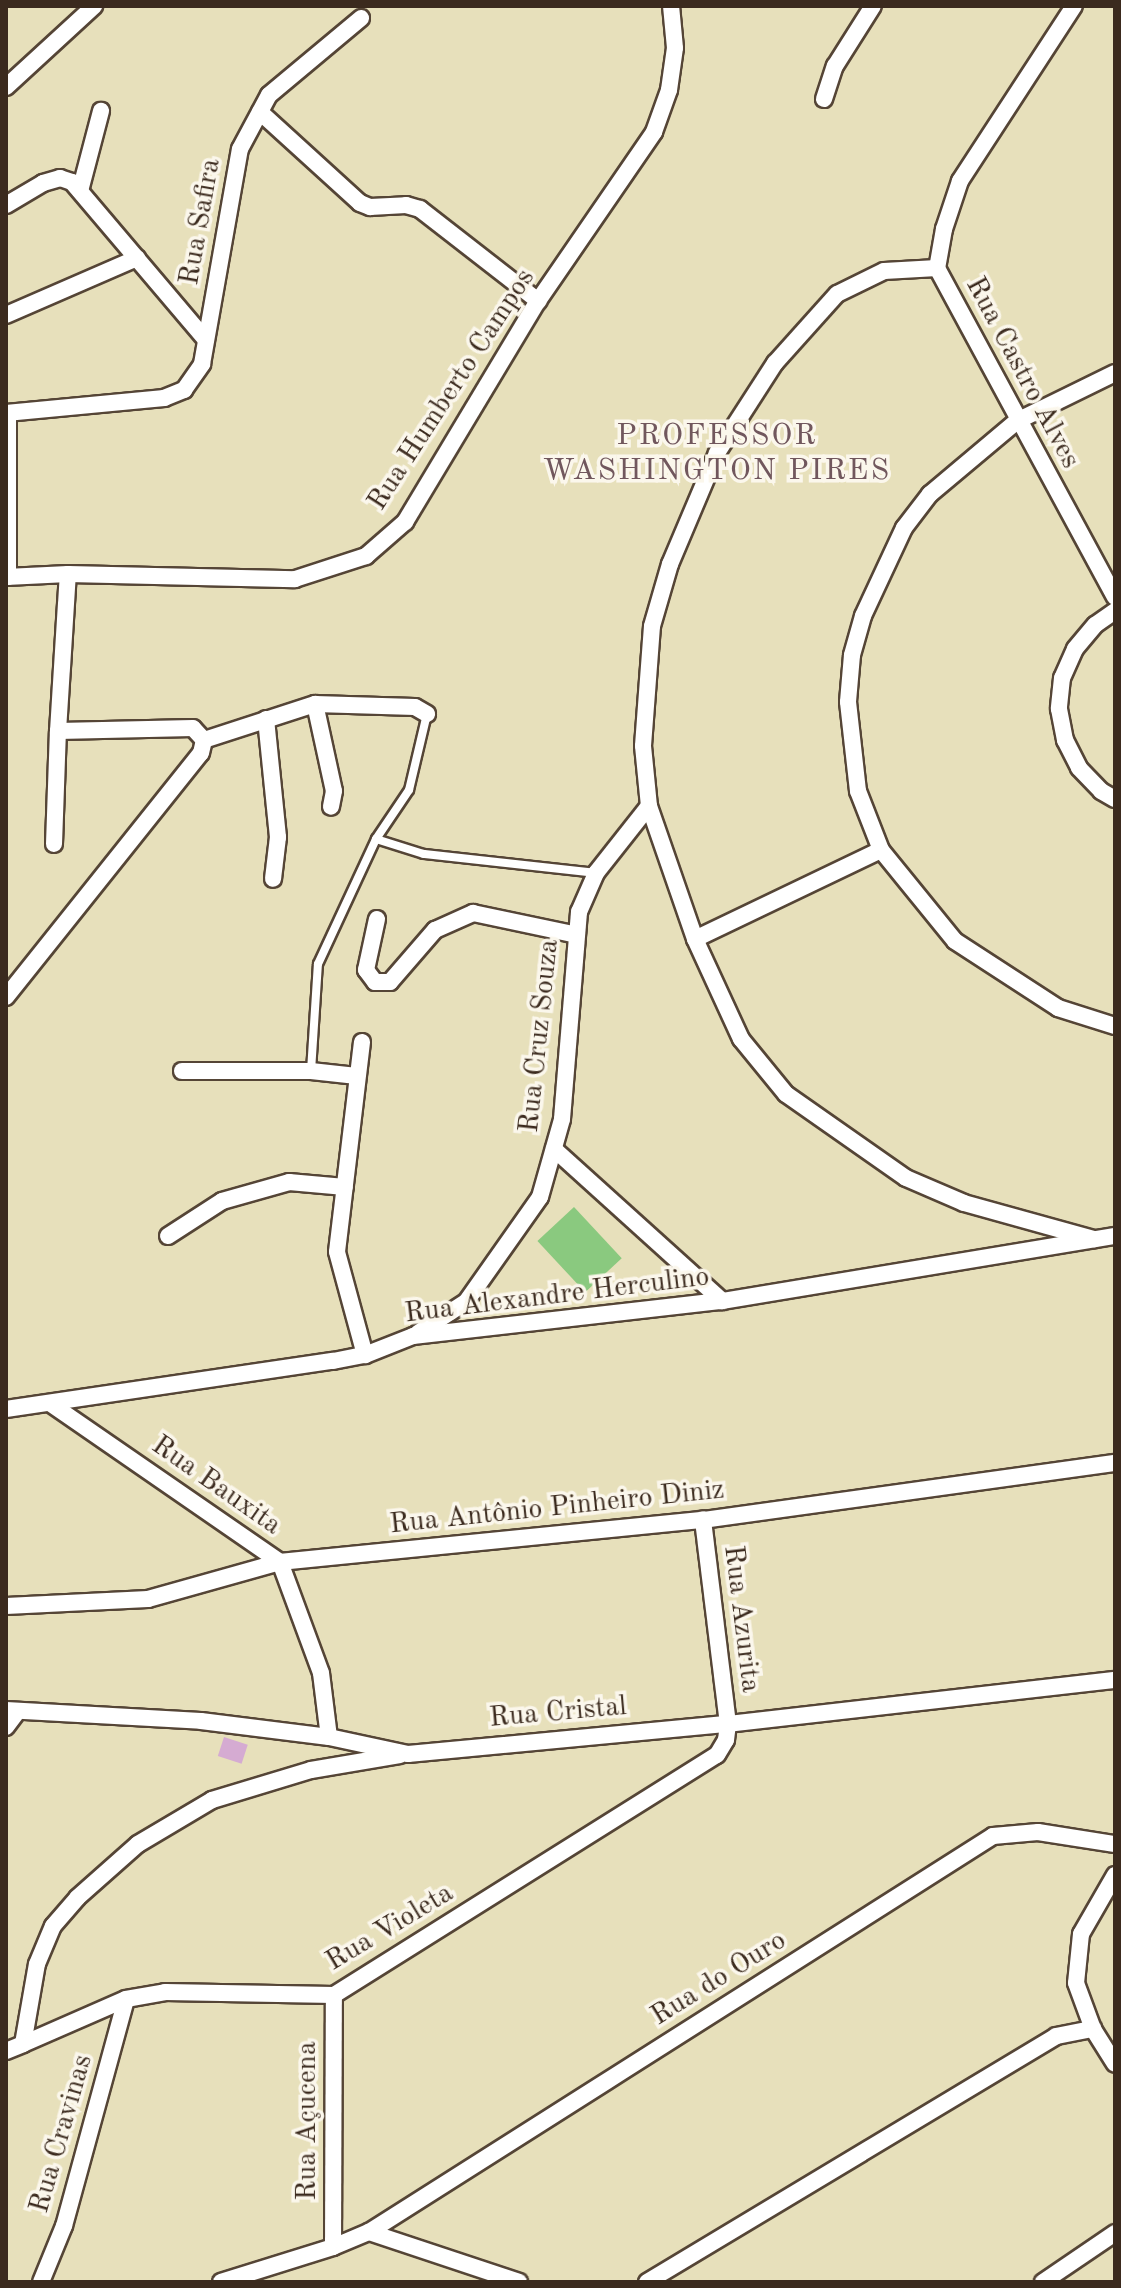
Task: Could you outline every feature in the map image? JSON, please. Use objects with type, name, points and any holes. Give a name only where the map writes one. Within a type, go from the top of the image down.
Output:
[{"type":"street","points":[[6,87],[94,6]]},
{"type":"street","name":"Rua Humberto Campos","points":[[7,577],[68,574],[295,579],[366,556],[405,522],[538,301],[654,132],[669,90],[675,48],[671,6]]},
{"type":"street","points":[[824,99],[835,66],[873,6]]},
{"type":"street","name":"Rua Castro Alves","points":[[1074,6],[960,181],[944,229],[937,268],[1017,421],[1115,597]]},
{"type":"street","name":"Rua Safira","points":[[7,414],[164,398],[184,390],[202,364],[240,149],[269,95],[361,18]]},
{"type":"street","points":[[80,191],[101,111]]},
{"type":"street","points":[[260,112],[360,203],[370,207],[406,205],[420,209],[538,301]]},
{"type":"street","points":[[6,205],[43,183],[60,178],[72,182],[80,191]]},
{"type":"street","name":"Rua Safira","points":[[80,191],[206,340]]},
{"type":"street","points":[[6,315],[137,258]]},
{"type":"street","points":[[937,268],[884,271],[837,294],[775,363],[717,453],[670,564],[652,626],[643,746],[649,806],[695,939],[741,1039],[786,1094],[906,1178],[964,1203],[1094,1239]]},
{"type":"street","points":[[1115,373],[1017,421],[930,494],[904,528],[863,616],[852,655],[848,702],[858,791],[881,850],[955,941],[1058,1008],[1115,1026]]},
{"type":"street","points":[[7,414],[7,577]]},
{"type":"street","points":[[54,844],[68,574]]},
{"type":"street","points":[[1115,611],[1095,625],[1075,649],[1062,678],[1059,709],[1065,740],[1079,768],[1101,791],[1115,799]]},
{"type":"street","points":[[204,740],[315,704],[415,707],[427,714]]},
{"type":"street","points":[[315,704],[334,791],[331,807]]},
{"type":"street","points":[[266,719],[278,837],[273,879]]},
{"type":"street","points":[[58,731],[193,728],[204,740]]},
{"type":"street","points":[[6,997],[201,753],[204,740]]},
{"type":"street","name":"Rua Cruz Souza","points":[[413,1336],[466,1302],[510,1244],[540,1197],[562,1119],[579,912],[596,873],[649,806]]},
{"type":"street","points":[[695,939],[881,850]]},
{"type":"street","points":[[377,919],[366,970],[375,982],[390,982],[435,930],[473,913],[577,935]]},
{"type":"street","points":[[362,1042],[337,1252],[365,1355]]},
{"type":"street","points":[[182,1071],[311,1071],[357,1076]]},
{"type":"street","points":[[554,1149],[722,1301]]},
{"type":"street","points":[[168,1236],[222,1201],[289,1182],[345,1187]]},
{"type":"street","name":"Rua Alexandre Herculino","points":[[6,1409],[365,1355],[413,1336],[722,1301],[1115,1236]]},
{"type":"street","name":"Rua Bauxita","points":[[51,1404],[280,1562],[321,1673],[329,1737]]},
{"type":"street","name":"Rua Antônio Pinheiro Diniz","points":[[6,1606],[148,1599],[280,1562],[703,1520],[1115,1463]]},
{"type":"street","name":"Rua Azurita","points":[[703,1520],[728,1724]]},
{"type":"street","name":"Rua Cristal","points":[[12,1710],[201,1721],[329,1737],[408,1754],[728,1724],[1115,1680]]},
{"type":"street","points":[[6,1727],[12,1710]]},
{"type":"street","name":"Rua Violeta","points":[[6,2051],[126,1999],[165,1992],[334,1995],[717,1755],[726,1740],[728,1724]]},
{"type":"street","points":[[23,2044],[37,1964],[53,1926],[77,1898],[138,1844],[212,1800],[311,1770],[408,1754]]},
{"type":"street","name":"Rua do Ouro","points":[[221,2282],[333,2247],[369,2232],[993,1836],[1038,1832],[1115,1844]]},
{"type":"street","points":[[1115,1875],[1081,1934],[1076,1983],[1093,2029],[1115,2064]]},
{"type":"street","name":"Rua Açucena","points":[[333,2247],[334,1995]]},
{"type":"street","name":"Rua Cravinas","points":[[41,2282],[64,2226],[126,1999]]},
{"type":"street","points":[[647,2282],[1056,2036],[1093,2029]]},
{"type":"street","points":[[369,2232],[519,2282]]},
{"type":"street","points":[[1043,2282],[1115,2233]]},
{"type":"lane","points":[[311,1071],[318,964],[376,839],[409,790],[427,714]]},
{"type":"lane","points":[[376,839],[424,854],[596,873]]},
{"type":"green space","points":[[574,1207],[622,1258],[585,1292],[537,1241]]},
{"type":"building","points":[[224,1737],[248,1745],[242,1764],[218,1756]]},
{"type":"district","name":"PROFESSOR WASHINGTON PIRES","points":[[717,453]]}]
